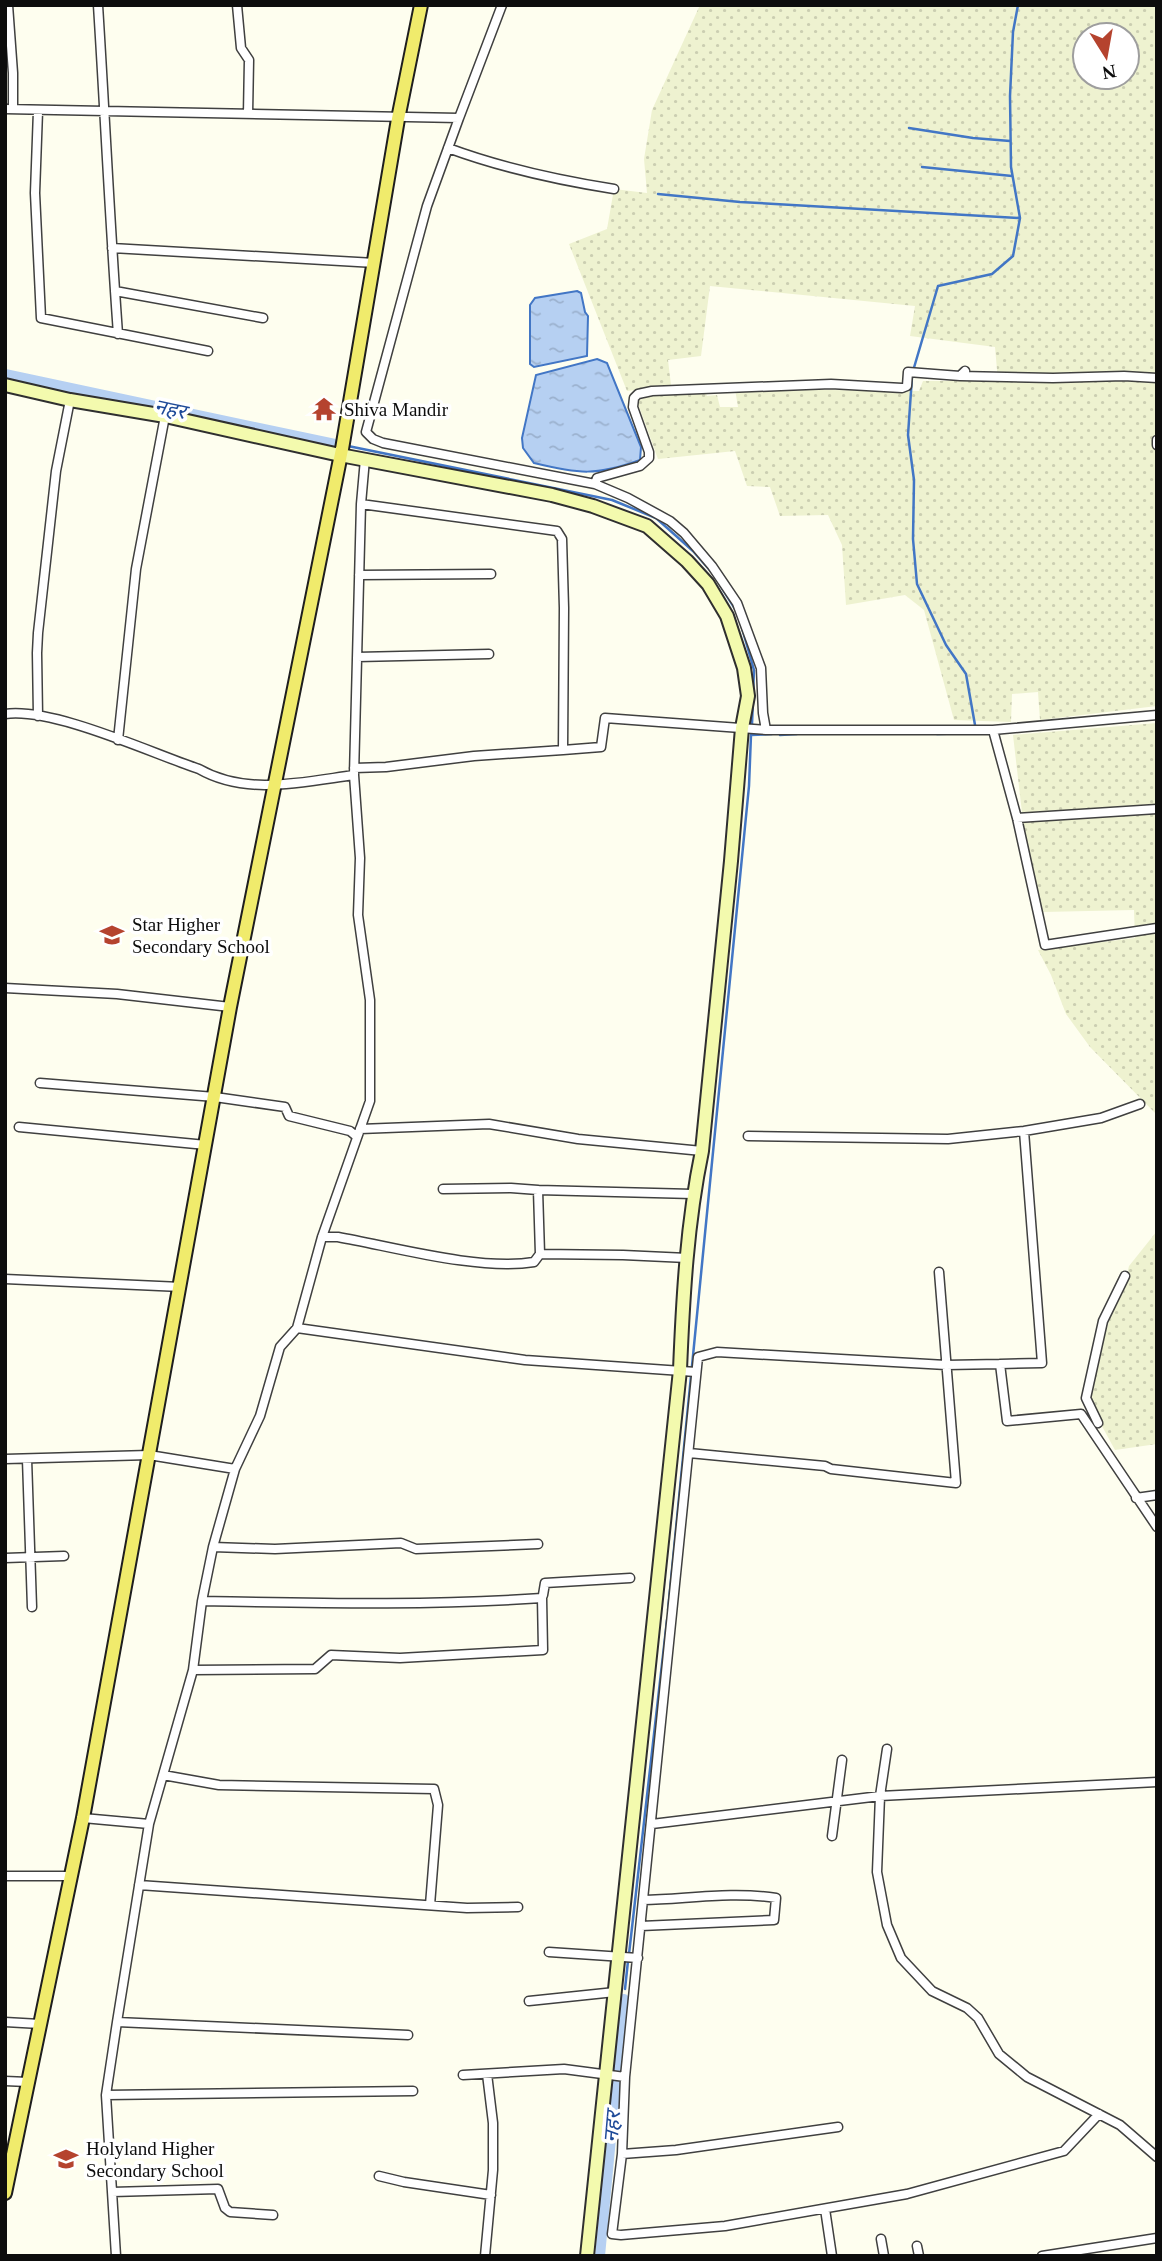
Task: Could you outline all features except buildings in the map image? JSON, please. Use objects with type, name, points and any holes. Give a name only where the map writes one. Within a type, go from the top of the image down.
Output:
[{"type":"main road","points":[[5,2193],[83,1818],[230,1007],[340,454],[398,119],[421,5]]},
{"type":"street","points":[[8,5],[13,73],[9,109],[398,119],[459,118]]},
{"type":"street","points":[[98,5],[118,334]]},
{"type":"street","points":[[237,5],[241,48],[249,60],[248,114]]},
{"type":"street","points":[[502,5],[427,206],[366,432],[383,443],[595,484],[670,521],[684,533],[726,584],[737,603],[761,668],[766,730]]},
{"type":"street","points":[[37,111],[35,193],[41,318],[208,351]]},
{"type":"street","points":[[448,148],[488,162],[548,177],[614,188]]},
{"type":"street","points":[[111,248],[375,263]]},
{"type":"street","points":[[115,291],[264,318]]},
{"type":"street","points":[[595,484],[597,478],[640,466],[649,458],[633,407],[634,398],[638,394],[652,391],[831,384],[902,388],[907,386],[908,372],[1053,378],[1157,378]]},
{"type":"street","points":[[5,385],[552,495],[593,506],[647,526],[687,561],[708,584],[727,615],[744,668],[748,696],[741,728],[702,1151],[693,1194],[683,1295],[682,1371],[587,2256]]},
{"type":"street","points":[[38,716],[38,633],[56,471],[70,400]]},
{"type":"street","points":[[118,740],[136,569],[165,416]]},
{"type":"street","points":[[116,2256],[106,2095],[149,1824],[193,1670],[202,1601],[235,1469],[260,1416],[279,1347],[297,1328],[321,1237],[370,1101],[370,1000],[358,915],[360,859],[354,772],[361,505],[365,459]]},
{"type":"street","points":[[361,505],[557,531],[562,539],[564,608],[563,750]]},
{"type":"street","points":[[359,575],[491,575]]},
{"type":"street","points":[[357,657],[489,654]]},
{"type":"street","points":[[5,714],[38,716],[76,725],[199,769],[216,778],[273,786],[386,767],[474,756],[601,747],[605,718],[766,730],[993,730],[1157,715]]},
{"type":"street","points":[[993,730],[1017,818],[1045,945],[1157,928]]},
{"type":"street","points":[[1017,818],[1157,809]]},
{"type":"street","points":[[5,988],[117,994],[230,1007]]},
{"type":"street","points":[[40,1083],[215,1097],[285,1107],[289,1116],[358,1132],[489,1124],[578,1139],[702,1151]]},
{"type":"street","points":[[748,1136],[948,1139],[1024,1131],[1101,1118],[1140,1104]]},
{"type":"street","points":[[19,1126],[206,1145]]},
{"type":"street","points":[[1024,1131],[1042,1363],[946,1365],[717,1352],[698,1357],[625,2077],[622,2154],[612,2234],[703,2228],[907,2194],[1064,2151],[1099,2114]]},
{"type":"street","points":[[443,1189],[693,1194]]},
{"type":"street","points":[[321,1237],[338,1237],[437,1256],[516,1265],[534,1262],[540,1254],[538,1190]]},
{"type":"street","points":[[540,1254],[687,1258]]},
{"type":"street","points":[[689,1453],[825,1466],[831,1469],[956,1483],[939,1272]]},
{"type":"street","points":[[1098,1423],[1086,1398],[1103,1321],[1125,1276]]},
{"type":"street","points":[[5,1279],[181,1287]]},
{"type":"street","points":[[297,1328],[525,1360],[696,1372]]},
{"type":"street","points":[[1000,1364],[1007,1420],[1081,1414],[1157,1527]]},
{"type":"street","points":[[5,1459],[149,1455],[235,1469]]},
{"type":"street","points":[[27,1459],[32,1607]]},
{"type":"street","points":[[1136,1498],[1157,1495]]},
{"type":"street","points":[[214,1547],[275,1549],[401,1543],[416,1549],[538,1544]]},
{"type":"street","points":[[5,1558],[64,1556]]},
{"type":"street","points":[[543,1595],[545,1583],[630,1578]]},
{"type":"street","points":[[193,1670],[315,1669],[331,1655],[400,1658],[543,1650],[542,1598],[347,1604],[202,1601]]},
{"type":"street","points":[[887,1749],[880,1796],[877,1871],[887,1926],[901,1958],[932,1991],[967,2008],[978,2018],[999,2054],[1027,2077],[1120,2125],[1157,2157]]},
{"type":"street","points":[[832,1836],[842,1760]]},
{"type":"street","points":[[163,1775],[219,1785],[435,1789],[438,1805],[430,1905]]},
{"type":"street","points":[[652,1824],[880,1796],[1157,1782]]},
{"type":"street","points":[[83,1818],[149,1824]]},
{"type":"street","points":[[5,1876],[71,1876]]},
{"type":"street","points":[[139,1885],[430,1905],[518,1907]]},
{"type":"street","points":[[641,1926],[774,1920],[776,1898],[759,1895],[718,1895],[643,1900]]},
{"type":"street","points":[[549,1952],[638,1958]]},
{"type":"street","points":[[529,2001],[615,1992]]},
{"type":"street","points":[[5,2022],[40,2024]]},
{"type":"street","points":[[117,2022],[408,2035]]},
{"type":"street","points":[[463,2075],[564,2069],[625,2077]]},
{"type":"street","points":[[485,2256],[491,2195],[493,2123],[487,2074]]},
{"type":"street","points":[[5,2081],[28,2082]]},
{"type":"street","points":[[106,2095],[413,2091]]},
{"type":"street","points":[[622,2154],[676,2150],[838,2127]]},
{"type":"street","points":[[1143,2144],[1157,2142]]},
{"type":"street","points":[[379,2176],[491,2195]]},
{"type":"street","points":[[112,2192],[218,2189],[225,2208],[230,2213],[273,2215]]},
{"type":"street","points":[[825,2209],[832,2256]]},
{"type":"street","points":[[1042,2256],[1157,2238]]},
{"type":"street","points":[[881,2239],[884,2256]]},
{"type":"street","points":[[917,2245],[919,2256]]},
{"type":"green space","points":[[700,5],[1157,5],[1157,706],[1040,720],[1038,692],[1012,694],[1011,722],[954,720],[924,610],[905,595],[846,605],[842,545],[828,515],[780,516],[770,487],[747,486],[735,451],[658,459],[637,401],[651,395],[705,391],[707,396],[717,395],[720,407],[738,407],[735,389],[919,391],[923,381],[998,381],[995,347],[910,336],[915,306],[710,286],[701,356],[668,360],[671,385],[627,391],[569,244],[607,229],[614,189],[647,193],[644,159],[652,110]]},
{"type":"green space","points":[[1157,723],[1157,1115],[1090,1047],[1066,1014],[1038,950],[1135,938],[1134,910],[1043,912],[1026,847],[1013,735]]},
{"type":"green space","points":[[1157,1231],[1157,1444],[1115,1450],[1097,1417],[1091,1397],[1100,1351],[1129,1266]]},
{"type":"water","points":[[577,291],[581,293],[588,316],[587,356],[534,367],[530,364],[530,305],[535,298]]},
{"type":"water","points":[[597,359],[607,363],[641,447],[640,460],[611,469],[587,472],[534,463],[523,448],[522,438],[536,375]]},
{"type":"waterway","points":[[913,371],[938,286],[992,274],[1013,256],[1020,218],[1011,167],[1010,96],[1013,32],[1018,5]]},
{"type":"waterway","points":[[909,128],[1010,141]]},
{"type":"waterway","points":[[922,167],[1012,176]]},
{"type":"waterway","points":[[658,194],[740,202],[1020,218]]},
{"type":"waterway","name":"नहर","points":[[5,374],[335,444]]},
{"type":"waterway","points":[[912,377],[908,435],[914,480],[913,539],[917,584],[946,645],[966,674],[975,725]]},
{"type":"waterway","points":[[348,446],[612,500],[656,518],[693,551],[715,576]]},
{"type":"waterway","points":[[720,585],[737,612]]},
{"type":"waterway","points":[[742,628],[754,670],[753,693]]},
{"type":"waterway","points":[[752,724],[753,700]]},
{"type":"waterway","points":[[937,734],[977,733]]},
{"type":"waterway","points":[[668,1610],[749,786],[751,735],[772,734]]},
{"type":"waterway","points":[[780,735],[797,734]]},
{"type":"waterway","points":[[629,1954],[667,1620]]},
{"type":"waterway","points":[[625,1989],[628,1961]]},
{"type":"waterway","name":"नहर","points":[[600,2256],[624,1999]]},
{"type":"place","name":"Shiva Mandir","points":[[324,409]]},
{"type":"place","name":"Star Higher Secondary School","points":[[112,935]]},
{"type":"place","name":"Holyland Higher Secondary School","points":[[66,2159]]}]
